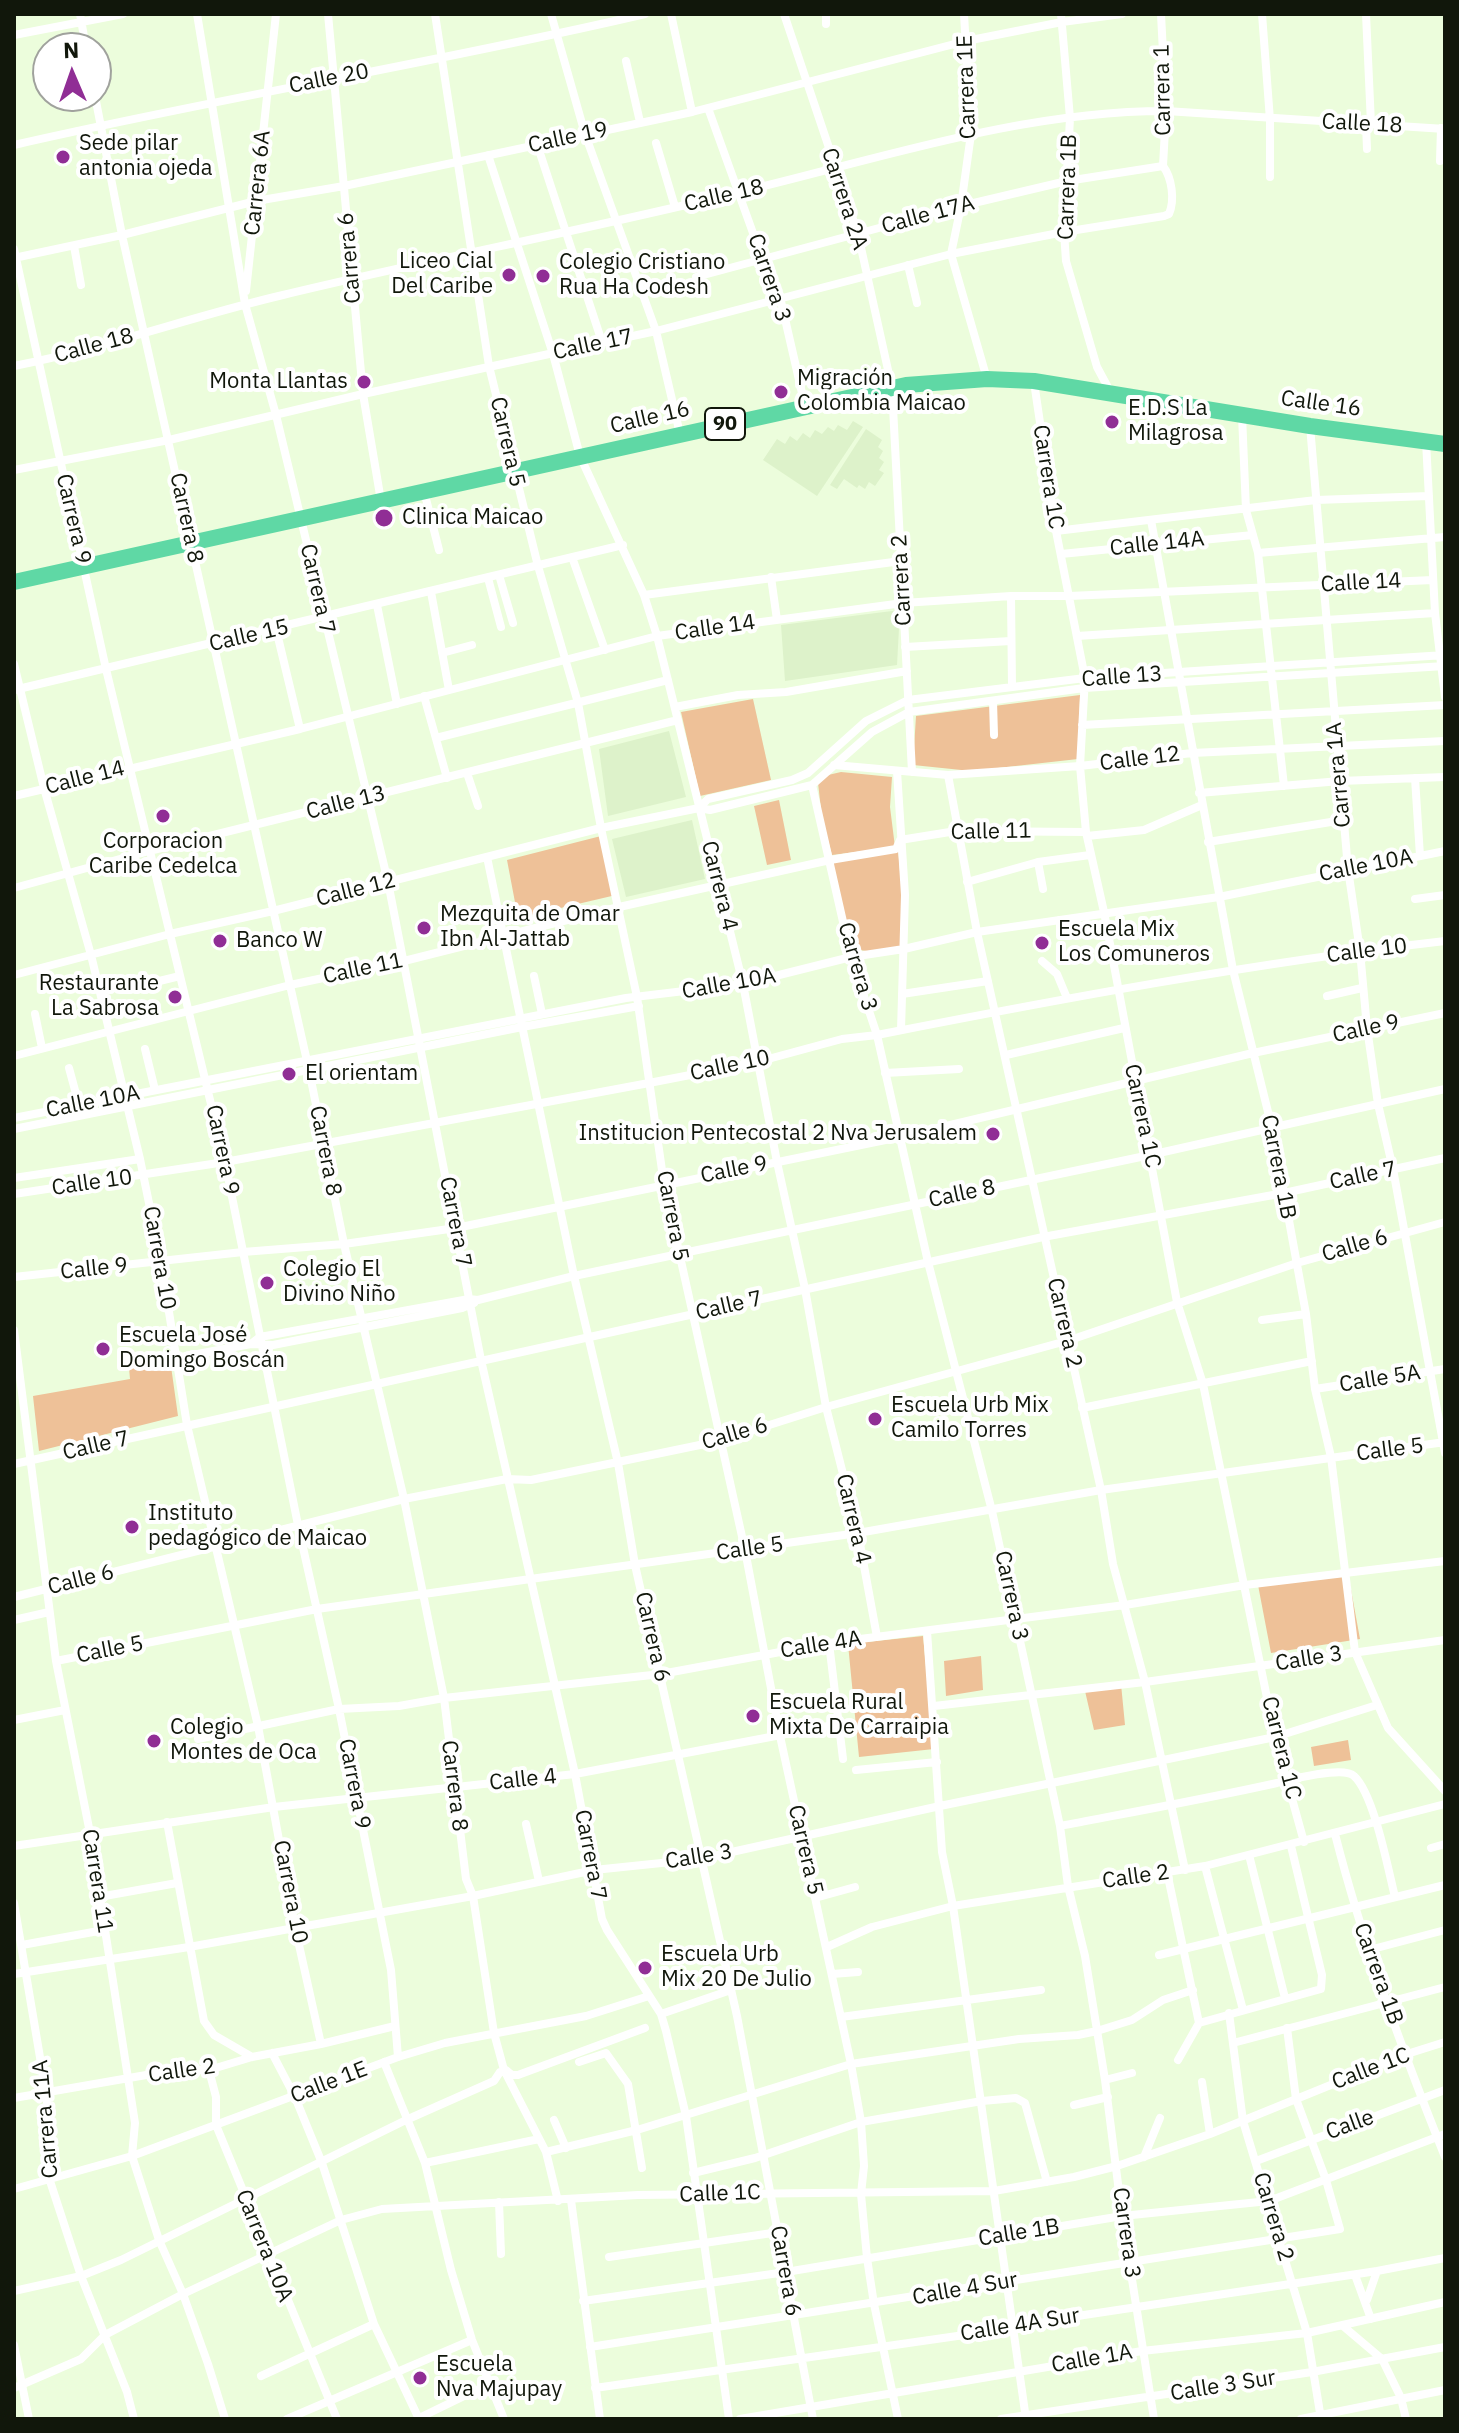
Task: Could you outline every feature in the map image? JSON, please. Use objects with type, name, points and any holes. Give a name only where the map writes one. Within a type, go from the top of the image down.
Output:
[{"type":"highway","name":"Calle 16","points":[[14,582],[892,388],[987,379],[1034,381],[1310,426],[1445,444]]},
{"type":"street","points":[[14,35],[80,18],[123,14]]},
{"type":"street","name":"Carrera 7","points":[[197,14],[245,304],[276,415],[388,882],[473,1301],[481,1360],[575,1774],[600,1907],[607,1930],[662,2017],[686,2116],[729,2419]]},
{"type":"street","name":"Carrera 6A","points":[[245,304],[276,14]]},
{"type":"street","name":"Carrera 6","points":[[328,14],[363,394],[381,501]]},
{"type":"street","name":"Carrera 5","points":[[435,14],[489,366],[538,566],[578,703],[638,1002],[664,1184],[745,1550],[763,1654],[851,2064],[861,2122],[864,2166],[861,2194],[867,2258],[898,2419]]},
{"type":"street","points":[[551,14],[585,134],[656,331],[680,434]]},
{"type":"street","name":"Calle 20","points":[[14,145],[100,125],[556,35],[645,14]]},
{"type":"street","points":[[671,14],[692,112]]},
{"type":"street","name":"Carrera 2A","points":[[784,14],[858,234],[892,388]]},
{"type":"street","points":[[826,14],[826,24]]},
{"type":"street","name":"Carrera 1E","points":[[951,254],[971,134],[964,14]]},
{"type":"street","name":"Calle 19","points":[[15,255],[74,246],[256,201],[344,186],[692,112],[1061,18],[1122,14]]},
{"type":"street","name":"Carrera 1","points":[[1161,14],[1166,111],[1163,166],[1170,177],[1172,208],[1169,214]]},
{"type":"street","points":[[1262,14],[1270,120],[1270,177]]},
{"type":"street","points":[[1366,14],[1367,149]]},
{"type":"street","name":"Carrera 1B","points":[[1061,18],[1070,118],[1064,232],[1066,261],[1097,367],[1111,393]]},
{"type":"street","points":[[626,61],[640,122]]},
{"type":"street","name":"Carrera 3","points":[[708,108],[762,258],[780,297],[805,406]]},
{"type":"street","name":"Calle 18","points":[[14,366],[351,278],[617,221],[971,134],[1119,111],[1166,111],[1443,129]]},
{"type":"street","name":"Carrera 8","points":[[98,112],[122,235],[307,1060],[344,1244],[404,1499],[444,1698],[466,1879],[473,1896],[494,2033],[511,2086],[546,2152],[558,2201]]},
{"type":"street","points":[[1440,161],[1443,129]]},
{"type":"street","points":[[656,143],[675,207]]},
{"type":"street","points":[[537,144],[602,342]]},
{"type":"street","name":"Carrera 4","points":[[488,155],[553,354],[580,456],[623,545],[657,636],[743,984],[826,1407],[858,1533],[877,1637]]},
{"type":"street","name":"Calle 17A","points":[[696,277],[961,206],[1067,181],[1163,166]]},
{"type":"street","name":"Calle 17","points":[[14,470],[169,440],[363,394],[656,331],[951,254],[1169,214]]},
{"type":"street","points":[[74,246],[81,285]]},
{"type":"street","points":[[951,254],[987,379]]},
{"type":"street","name":"Carrera 9","points":[[15,255],[106,669],[225,1162],[391,1970],[398,2057]]},
{"type":"street","points":[[908,265],[917,303]]},
{"type":"street","name":"Carrera 1C","points":[[1034,381],[1056,531],[1085,683],[1080,766],[1086,834],[1104,912],[1177,1302],[1203,1384],[1276,1741],[1304,1842]]},
{"type":"street","name":"Carrera 2","points":[[892,388],[912,772]]},
{"type":"street","points":[[1242,414],[1246,510],[1258,553],[1284,786]]},
{"type":"street","name":"Carrera 1A","points":[[1310,426],[1343,820],[1367,1028],[1378,1104],[1393,1169],[1445,1453]]},
{"type":"street","points":[[1426,441],[1435,613],[1443,655],[1445,697]]},
{"type":"street","points":[[424,491],[439,550]]},
{"type":"street","points":[[1056,531],[1316,500],[1429,496]]},
{"type":"street","name":"Carrera 1B","points":[[1151,520],[1233,970],[1272,1128],[1297,1263],[1315,1389],[1331,1457],[1355,1652],[1388,1728],[1445,1791]]},
{"type":"street","name":"Calle 14A","points":[[1061,554],[1253,535]]},
{"type":"street","points":[[1258,553],[1445,537]]},
{"type":"street","name":"Calle 15","points":[[17,689],[623,545]]},
{"type":"street","points":[[572,557],[605,650]]},
{"type":"street","points":[[644,595],[901,561]]},
{"type":"street","points":[[499,575],[513,623]]},
{"type":"street","points":[[771,577],[777,620]]},
{"type":"street","points":[[488,578],[501,627]]},
{"type":"street","name":"Calle 14","points":[[14,796],[300,729],[657,636],[903,603],[1433,580]]},
{"type":"street","points":[[431,592],[449,690]]},
{"type":"street","points":[[1011,596],[1012,687]]},
{"type":"street","points":[[377,605],[397,704]]},
{"type":"street","points":[[1077,636],[1435,613]]},
{"type":"street","points":[[276,629],[300,729]]},
{"type":"street","points":[[905,647],[1011,641]]},
{"type":"street","points":[[442,653],[472,645]]},
{"type":"street","name":"Calle 13","points":[[821,763],[866,721],[908,700],[1012,687],[1178,673],[1330,668],[1443,655]]},
{"type":"street","name":"Carrera 10","points":[[14,664],[17,689],[69,872],[126,1096],[161,1262],[187,1425],[258,1726],[295,1927],[321,2044]]},
{"type":"street","name":"Calle 13","points":[[1330,668],[1443,666]]},
{"type":"street","points":[[675,707],[907,671]]},
{"type":"street","name":"Calle 13","points":[[836,765],[872,732],[909,712],[993,701],[1085,683],[1180,684],[1271,672]]},
{"type":"street","points":[[436,738],[668,680]]},
{"type":"street","points":[[424,696],[447,778]]},
{"type":"street","points":[[993,701],[994,735]]},
{"type":"street","points":[[1082,725],[1445,705]]},
{"type":"street","name":"Calle 13","points":[[14,888],[149,851],[678,720]]},
{"type":"street","name":"Calle 12","points":[[699,808],[708,799],[792,780],[821,763],[948,775],[1080,766],[1192,753],[1445,741]]},
{"type":"street","name":"Calle 12","points":[[14,975],[601,828],[699,808],[710,810],[812,785],[836,765]]},
{"type":"street","name":"Carrera 3","points":[[897,771],[905,895],[901,1030]]},
{"type":"street","points":[[467,773],[478,806]]},
{"type":"street","name":"Carrera 2","points":[[948,775],[977,932],[1043,1237],[1070,1340],[1113,1564],[1145,1682],[1185,1870]]},
{"type":"street","points":[[1199,793],[1340,781],[1445,777]]},
{"type":"street","points":[[1415,778],[1420,856]]},
{"type":"street","name":"Carrera 3","points":[[812,785],[851,957],[877,1035],[928,1262],[992,1511],[1060,1825],[1068,1886],[1085,1956],[1108,2097],[1122,2216],[1154,2419]]},
{"type":"street","name":"Calle 11","points":[[14,1056],[290,985],[404,961],[719,883],[896,849],[900,840],[956,831],[1086,834],[1144,830],[1202,805]]},
{"type":"street","points":[[1208,842],[1343,820]]},
{"type":"street","name":"Calle 10A","points":[[14,1129],[309,1070],[420,1043],[743,984],[851,957],[904,949],[977,932],[1219,897],[1445,851]]},
{"type":"street","points":[[967,882],[1038,862],[1090,855]]},
{"type":"street","name":"Carrera 6","points":[[487,857],[574,1276],[618,1463],[635,1565],[735,2008],[813,2419]]},
{"type":"street","points":[[1038,862],[1043,889]]},
{"type":"street","points":[[1415,899],[1445,895]]},
{"type":"street","name":"Calle 10","points":[[14,1194],[225,1162],[649,1083],[757,1062],[842,1039],[877,1035],[1117,988],[1445,941]]},
{"type":"street","points":[[1042,961],[1057,974],[1067,998]]},
{"type":"street","points":[[122,990],[180,976]]},
{"type":"street","points":[[534,976],[542,1014]]},
{"type":"street","points":[[902,994],[988,981]]},
{"type":"street","points":[[1327,996],[1362,988]]},
{"type":"street","name":"Calle 10A","points":[[521,1023],[542,1014],[638,1002]]},
{"type":"street","name":"Calle 9","points":[[14,1277],[344,1244],[456,1228],[900,1137],[1253,1053],[1445,1013]]},
{"type":"street","points":[[35,1014],[42,1048]]},
{"type":"street","points":[[1006,1055],[1124,1028]]},
{"type":"street","name":"Calle 10A","points":[[14,1118],[307,1060],[420,1043]]},
{"type":"street","points":[[145,1049],[155,1090]]},
{"type":"street","points":[[69,1068],[79,1105]]},
{"type":"street","points":[[885,1073],[959,1069]]},
{"type":"street","name":"Calle 8","points":[[176,1358],[473,1301],[574,1276],[1150,1155],[1445,1089]]},
{"type":"street","name":"Calle 7","points":[[14,1464],[1043,1237],[1161,1213],[1284,1193],[1445,1158]]},
{"type":"street","points":[[14,1178],[140,1159]]},
{"type":"street","name":"Calle 6","points":[[14,1597],[404,1499],[507,1479],[531,1480],[719,1441],[826,1407],[1070,1340],[1297,1263],[1445,1222]]},
{"type":"street","points":[[1262,1320],[1306,1314]]},
{"type":"street","name":"Carrera 11","points":[[14,1330],[17,1373],[56,1661],[90,1833],[135,2123],[132,2156],[159,2240],[183,2294],[225,2419]]},
{"type":"street","points":[[1082,1408],[1312,1361]]},
{"type":"street","name":"Calle 5A","points":[[1315,1389],[1445,1369]]},
{"type":"street","name":"Calle 5","points":[[56,1661],[317,1609],[745,1550],[992,1511],[1101,1490],[1444,1442]]},
{"type":"street","name":"Calle 4A","points":[[198,1739],[339,1709],[399,1706],[444,1698],[661,1674],[829,1643],[1125,1605],[1245,1585],[1445,1561]]},
{"type":"street","points":[[14,1620],[49,1612]]},
{"type":"street","points":[[927,1631],[943,1861],[953,1906],[1026,2417]]},
{"type":"street","name":"Calle 3","points":[[934,1706],[1145,1682],[1445,1640]]},
{"type":"street","points":[[829,1643],[843,1759]]},
{"type":"street","name":"Calle 3","points":[[14,1974],[189,1947],[473,1896],[594,1870],[700,1859],[1163,1760],[1276,1741],[1377,1705]]},
{"type":"street","points":[[14,1720],[65,1710]]},
{"type":"street","name":"Calle 4","points":[[14,1846],[274,1807],[575,1774],[839,1724]]},
{"type":"street","points":[[856,1770],[937,1762]]},
{"type":"street","points":[[1060,1825],[1289,1780],[1351,1773],[1363,1790],[1376,1824],[1395,1897]]},
{"type":"street","name":"Calle 2","points":[[826,1945],[872,1927],[953,1906],[1205,1866],[1445,1804]]},
{"type":"street","points":[[167,1822],[201,2009],[209,2030],[252,2057]]},
{"type":"street","points":[[526,1824],[539,1881]]},
{"type":"street","name":"Carrera 1B","points":[[1335,1834],[1354,1906],[1421,2099],[1441,2136],[1445,2157]]},
{"type":"street","points":[[1431,1848],[1445,1844]]},
{"type":"street","points":[[1199,2023],[1319,1991],[1322,1987],[1310,1919],[1291,1846]]},
{"type":"street","points":[[1249,1855],[1285,1998]]},
{"type":"street","points":[[1205,1866],[1243,2010]]},
{"type":"street","points":[[1167,1872],[1199,2023],[1178,2060]]},
{"type":"street","points":[[99,1897],[177,1883]]},
{"type":"street","points":[[1159,1955],[1445,1885]]},
{"type":"street","points":[[815,1898],[855,1887]]},
{"type":"street","name":"Carrera 11A","points":[[14,1903],[46,2093],[52,2147],[50,2181],[134,2419]]},
{"type":"street","points":[[22,1945],[104,1930]]},
{"type":"street","points":[[1369,1950],[1445,1930]]},
{"type":"street","points":[[832,1974],[858,1972]]},
{"type":"street","points":[[1233,2043],[1445,1987]]},
{"type":"street","points":[[662,2017],[731,1990]]},
{"type":"street","points":[[841,2017],[1041,1990]]},
{"type":"street","points":[[546,2152],[686,2116],[851,2064],[973,2045],[1097,2031],[1132,2020],[1163,2000],[1193,1990]]},
{"type":"street","name":"Calle 1E","points":[[14,2189],[132,2156],[398,2057],[494,2033],[586,2016],[649,1996]]},
{"type":"street","name":"Carrera 2","points":[[1229,2013],[1243,2121],[1307,2333],[1321,2417]]},
{"type":"street","name":"Calle 2","points":[[14,2098],[183,2069],[209,2070],[252,2057],[395,2026]]},
{"type":"street","points":[[14,2291],[81,2276],[121,2260],[406,2120],[494,2081],[499,2072],[518,2075],[645,2028]]},
{"type":"street","points":[[1287,2028],[1296,2099],[1326,2180]]},
{"type":"street","name":"Calle 1C","points":[[17,2386],[81,2359],[105,2335],[183,2294],[341,2220],[382,2209],[638,2195],[994,2191],[1117,2166],[1210,2134],[1407,2054],[1445,2042]]},
{"type":"street","points":[[272,2053],[295,2097],[322,2163],[374,2324],[418,2419],[491,2383]]},
{"type":"street","points":[[579,2062],[601,2053],[610,2056],[628,2084],[642,2168]]},
{"type":"street","points":[[384,2062],[425,2163],[472,2340],[504,2419]]},
{"type":"street","name":"Carrera 10A","points":[[209,2070],[216,2097],[216,2125],[337,2419]]},
{"type":"street","points":[[1105,2080],[1132,2073]]},
{"type":"street","points":[[1202,2082],[1210,2134]]},
{"type":"street","name":"Calle","points":[[1256,2161],[1445,2090]]},
{"type":"street","points":[[1074,2105],[1108,2097]]},
{"type":"street","points":[[693,2173],[762,2156],[861,2122],[1016,2098],[1025,2103],[1047,2182]]},
{"type":"street","points":[[1144,2157],[1160,2118]]},
{"type":"street","points":[[554,2120],[566,2148]]},
{"type":"street","name":"Calle 1B","points":[[583,2301],[786,2272],[1122,2216],[1269,2201],[1441,2136]]},
{"type":"street","points":[[425,2163],[539,2139]]},
{"type":"street","name":"Calle 4 Sur","points":[[590,2347],[1340,2229],[1326,2180]]},
{"type":"street","points":[[571,2200],[600,2419]]},
{"type":"street","points":[[499,2202],[501,2254]]},
{"type":"street","points":[[609,2257],[779,2232]]},
{"type":"street","name":"Calle 4A Sur","points":[[595,2388],[1013,2328],[1445,2258]]},
{"type":"street","points":[[1366,2301],[1377,2271]]},
{"type":"street","points":[[1355,2275],[1371,2319]]},
{"type":"street","name":"Calle 1A","points":[[740,2419],[1142,2351],[1307,2333],[1445,2302]]},
{"type":"street","points":[[261,2376],[374,2324]]},
{"type":"street","points":[[1343,2326],[1382,2359],[1401,2398],[1406,2419]]},
{"type":"street","points":[[287,2419],[472,2340]]},
{"type":"street","points":[[14,2345],[17,2386],[29,2419]]},
{"type":"street","name":"Calle 3 Sur","points":[[1001,2419],[1312,2372],[1445,2347]]},
{"type":"street","points":[[1301,2419],[1445,2390]]},
{"type":"shaded area","points":[[853,421],[863,427],[817,496],[763,460],[777,439],[785,444],[790,436],[797,441],[803,433],[810,438],[815,430],[822,434],[828,427],[834,431],[838,425],[847,430]]},
{"type":"shaded area","points":[[866,429],[882,440],[878,447],[883,451],[879,458],[884,462],[879,470],[884,473],[875,486],[869,482],[865,489],[859,485],[857,488],[844,479],[837,489],[830,485]]},
{"type":"shaded area","points":[[900,610],[897,665],[785,681],[781,625]]},
{"type":"shaded area","points":[[1080,695],[1078,759],[971,771],[913,765],[916,716]]},
{"type":"shaded area","points":[[753,699],[771,780],[700,796],[681,712]]},
{"type":"shaded area","points":[[669,731],[686,797],[608,816],[599,749]]},
{"type":"shaded area","points":[[841,772],[892,777],[890,807],[895,847],[832,855],[822,818],[818,783],[828,775]]},
{"type":"shaded area","points":[[779,800],[791,860],[767,865],[754,806]]},
{"type":"shaded area","points":[[692,820],[705,879],[626,897],[612,839]]},
{"type":"shaded area","points":[[601,836],[616,895],[518,918],[507,860]]},
{"type":"shaded area","points":[[898,849],[902,948],[852,949],[832,861]]},
{"type":"shaded area","points":[[169,1352],[178,1416],[39,1451],[33,1396],[130,1379],[129,1368],[142,1366],[140,1355]]},
{"type":"shaded area","points":[[1348,1573],[1360,1639],[1271,1653],[1258,1585]]},
{"type":"shaded area","points":[[923,1636],[934,1749],[859,1757],[848,1644]]},
{"type":"shaded area","points":[[981,1656],[983,1690],[946,1696],[944,1661]]},
{"type":"shaded area","points":[[1121,1684],[1125,1725],[1094,1730],[1085,1691]]},
{"type":"shaded area","points":[[1348,1740],[1351,1760],[1314,1766],[1311,1747]]},
{"type":"place","name":"Sede pilar antonia ojeda","points":[[63,157]]},
{"type":"place","name":"Liceo Cial Del Caribe","points":[[509,275]]},
{"type":"place","name":"Colegio Cristiano Rua Ha Codesh","points":[[543,276]]},
{"type":"place","name":"Monta Llantas","points":[[364,382]]},
{"type":"place","name":"Migración Colombia Maicao","points":[[781,392]]},
{"type":"place","name":"E.D.S La Milagrosa","points":[[1112,422]]},
{"type":"place","name":"Clinica Maicao","points":[[384,518]]},
{"type":"place","name":"Corporacion Caribe Cedelca","points":[[163,816]]},
{"type":"place","name":"Mezquita de Omar Ibn Al-Jattab","points":[[424,928]]},
{"type":"place","name":"Banco W","points":[[220,941]]},
{"type":"place","name":"Escuela Mix Los Comuneros","points":[[1042,943]]},
{"type":"place","name":"Restaurante La Sabrosa","points":[[175,997]]},
{"type":"place","name":"El orientam","points":[[289,1074]]},
{"type":"place","name":"Institucion Pentecostal 2 Nva Jerusalem","points":[[993,1134]]},
{"type":"place","name":"Colegio El Divino Niño","points":[[267,1283]]},
{"type":"place","name":"Escuela José Domingo Boscán","points":[[103,1349]]},
{"type":"place","name":"Escuela Urb Mix Camilo Torres","points":[[875,1419]]},
{"type":"place","name":"Instituto pedagógico de Maicao","points":[[132,1527]]},
{"type":"place","name":"Escuela Rural Mixta De Carraipia","points":[[753,1716]]},
{"type":"place","name":"Colegio Montes de Oca","points":[[154,1741]]},
{"type":"place","name":"Escuela Urb Mix 20 De Julio","points":[[645,1968]]},
{"type":"place","name":"Escuela Nva Majupay","points":[[420,2378]]}]
